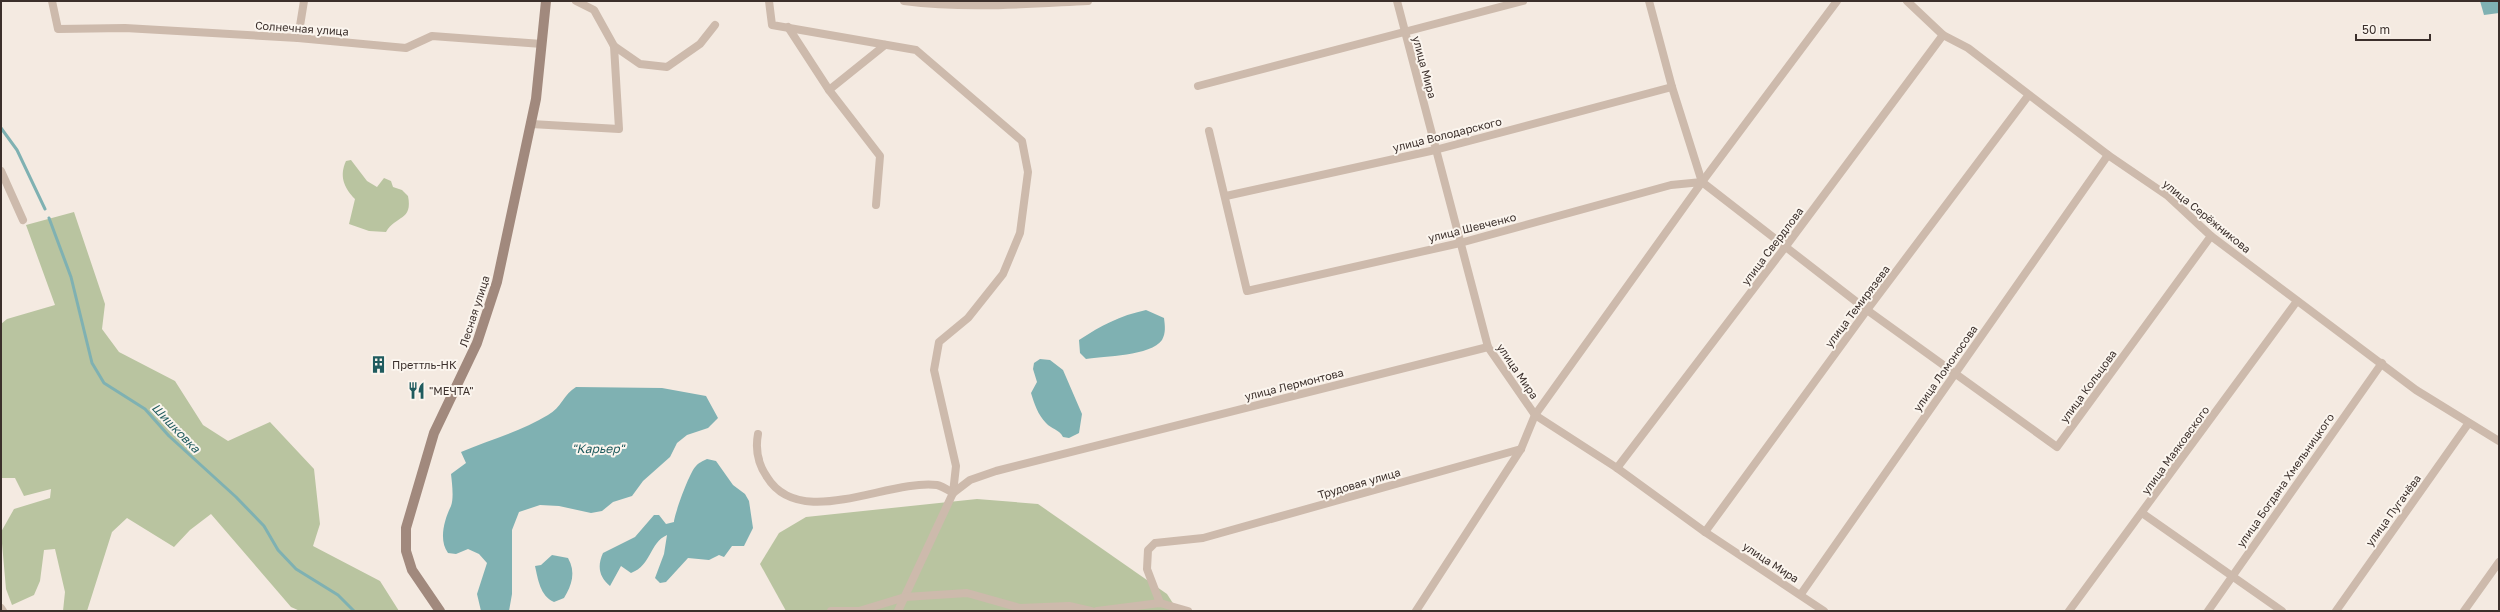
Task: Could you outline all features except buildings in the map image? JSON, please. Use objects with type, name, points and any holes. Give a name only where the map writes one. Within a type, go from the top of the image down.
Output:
[{"type":"street","name":"Солнечная улица","points":[[52,1],[58,29],[125,28],[298,38],[406,48],[432,36],[542,44]]},
{"type":"street","points":[[298,38],[304,1]]},
{"type":"street","name":"Лесная улица","points":[[440,611],[412,570],[406,550],[406,528],[434,433],[477,344],[497,282],[531,124],[542,44],[546,1]]},
{"type":"street","points":[[531,124],[619,129],[614,46],[594,10],[576,1]]},
{"type":"street","points":[[769,1],[772,25],[916,50],[1001,121],[1022,141],[1028,172],[1020,233],[1003,274],[968,318],[939,342],[934,370],[956,466],[953,493],[898,611]]},
{"type":"street","points":[[904,1],[960,4],[1088,1]]},
{"type":"street","name":"улица Мира","points":[[1397,1],[1404,33],[1488,347],[1535,415],[1617,468],[1705,532],[1801,594],[1824,611]]},
{"type":"street","points":[[1198,86],[1523,1]]},
{"type":"street","points":[[1649,1],[1672,87],[1702,182],[1867,310],[1955,372]]},
{"type":"street","points":[[1416,611],[1521,449],[1535,415],[1702,182],[1837,1]]},
{"type":"street","name":"улица Серёжникова","points":[[1907,1],[1943,35],[1968,48],[2028,96],[2108,155],[2168,196],[2211,236],[2416,390],[2468,424],[2499,441]]},
{"type":"street","points":[[614,46],[640,64],[667,67],[700,44],[715,25]]},
{"type":"street","points":[[788,27],[829,90],[880,156],[876,205]]},
{"type":"street","name":"улица Свердлова","points":[[1617,468],[1786,246],[1943,35]]},
{"type":"street","points":[[829,90],[885,45]]},
{"type":"street","name":"улица Володарского","points":[[1226,196],[1435,150],[1672,87]]},
{"type":"street","name":"улица Темирязева","points":[[1705,532],[1867,310],[2028,96]]},
{"type":"street","points":[[1209,131],[1226,196]]},
{"type":"street","name":"улица Ломоносова","points":[[1801,594],[2108,155]]},
{"type":"street","points":[[1,171],[23,220]]},
{"type":"street","name":"улица Шевченко","points":[[1226,196],[1247,291],[1460,243],[1670,185],[1702,182]]},
{"type":"street","name":"улица Кольцова","points":[[1955,372],[2057,446],[2211,236]]},
{"type":"street","name":"улица Маяковского","points":[[2069,611],[2297,301]]},
{"type":"street","name":"улица Лермонтова","points":[[953,493],[970,480],[996,471],[1104,442],[1488,347]]},
{"type":"street","name":"улица Богдана Хмельницкого","points":[[2208,611],[2231,576],[2382,363]]},
{"type":"street","name":"улица Пугачёва","points":[[2336,611],[2468,424]]},
{"type":"street","points":[[758,434],[756,446],[761,468],[771,484],[794,500],[826,502],[904,488],[937,485],[953,493]]},
{"type":"street","name":"Трудовая улица","points":[[1160,603],[1147,569],[1148,550],[1155,543],[1203,538],[1521,449]]},
{"type":"street","points":[[2142,513],[2282,611]]},
{"type":"street","points":[[2464,611],[2499,562]]},
{"type":"street","points":[[831,611],[859,611],[905,597],[967,594],[1020,608],[1069,606],[1091,611]]},
{"type":"street","points":[[1098,611],[1160,603],[1188,611]]},
{"type":"green space","points":[[351,160],[367,181],[377,187],[384,178],[391,181],[393,187],[402,190],[408,196],[409,204],[406,214],[394,223],[386,232],[369,231],[349,224],[355,199],[345,186],[343,172],[346,161]]},
{"type":"green space","points":[[74,212],[105,304],[102,329],[119,352],[175,381],[203,425],[228,441],[270,422],[314,469],[320,524],[313,546],[380,581],[399,611],[300,611],[291,607],[211,514],[190,530],[174,547],[127,518],[112,532],[87,611],[63,611],[65,592],[55,549],[44,550],[40,581],[34,595],[12,605],[6,589],[1,532],[14,509],[50,498],[51,489],[24,496],[15,478],[1,478],[1,324],[7,319],[55,305],[26,225]]},
{"type":"green space","points":[[977,499],[1038,504],[1167,594],[1178,611],[786,611],[760,564],[779,533],[806,517]]},
{"type":"water","points":[[2480,1],[2499,1],[2499,13],[2484,15]]},
{"type":"water","points":[[1146,310],[1164,318],[1164,335],[1162,340],[1156,345],[1138,352],[1115,356],[1086,359],[1080,353],[1079,340],[1111,322],[1127,315]]},
{"type":"water","points":[[1040,359],[1050,360],[1063,370],[1082,414],[1079,433],[1069,438],[1063,437],[1059,432],[1050,427],[1043,420],[1033,401],[1031,393],[1037,382],[1033,369],[1034,363]]},
{"type":"water","name":"\"Карьер\"","points":[[576,387],[662,388],[706,396],[718,418],[708,428],[687,435],[677,443],[670,457],[643,481],[632,496],[613,502],[602,511],[591,513],[559,506],[540,505],[519,512],[512,530],[512,594],[509,611],[481,611],[477,594],[487,563],[479,554],[468,549],[456,554],[448,553],[443,542],[445,523],[452,499],[451,474],[466,463],[461,452],[538,421],[552,412],[568,393]]},
{"type":"water","points":[[707,459],[716,461],[733,485],[745,494],[749,501],[753,528],[744,546],[732,546],[724,557],[719,555],[709,560],[688,558],[666,582],[660,583],[655,578],[664,554],[667,535],[657,543],[647,560],[638,569],[631,573],[621,566],[610,586],[606,583],[600,571],[600,562],[603,553],[635,537],[654,515],[659,515],[666,524],[674,522],[683,493],[693,470],[698,464]]},
{"type":"water","points":[[552,555],[568,558],[572,568],[571,583],[564,598],[554,602],[546,596],[540,587],[535,566],[541,565]]},
{"type":"waterway","name":"Шишковка","points":[[1,128],[17,150],[45,209]]},
{"type":"waterway","name":"Шишковка","points":[[49,218],[71,277],[92,363],[104,383],[145,409],[169,436],[236,497],[264,526],[278,550],[296,569],[338,595],[354,611]]},
{"type":"place","name":"Преттль-НК","points":[[379,364]]},
{"type":"place","name":"\"МЕЧТА\"","points":[[416,390]]}]
